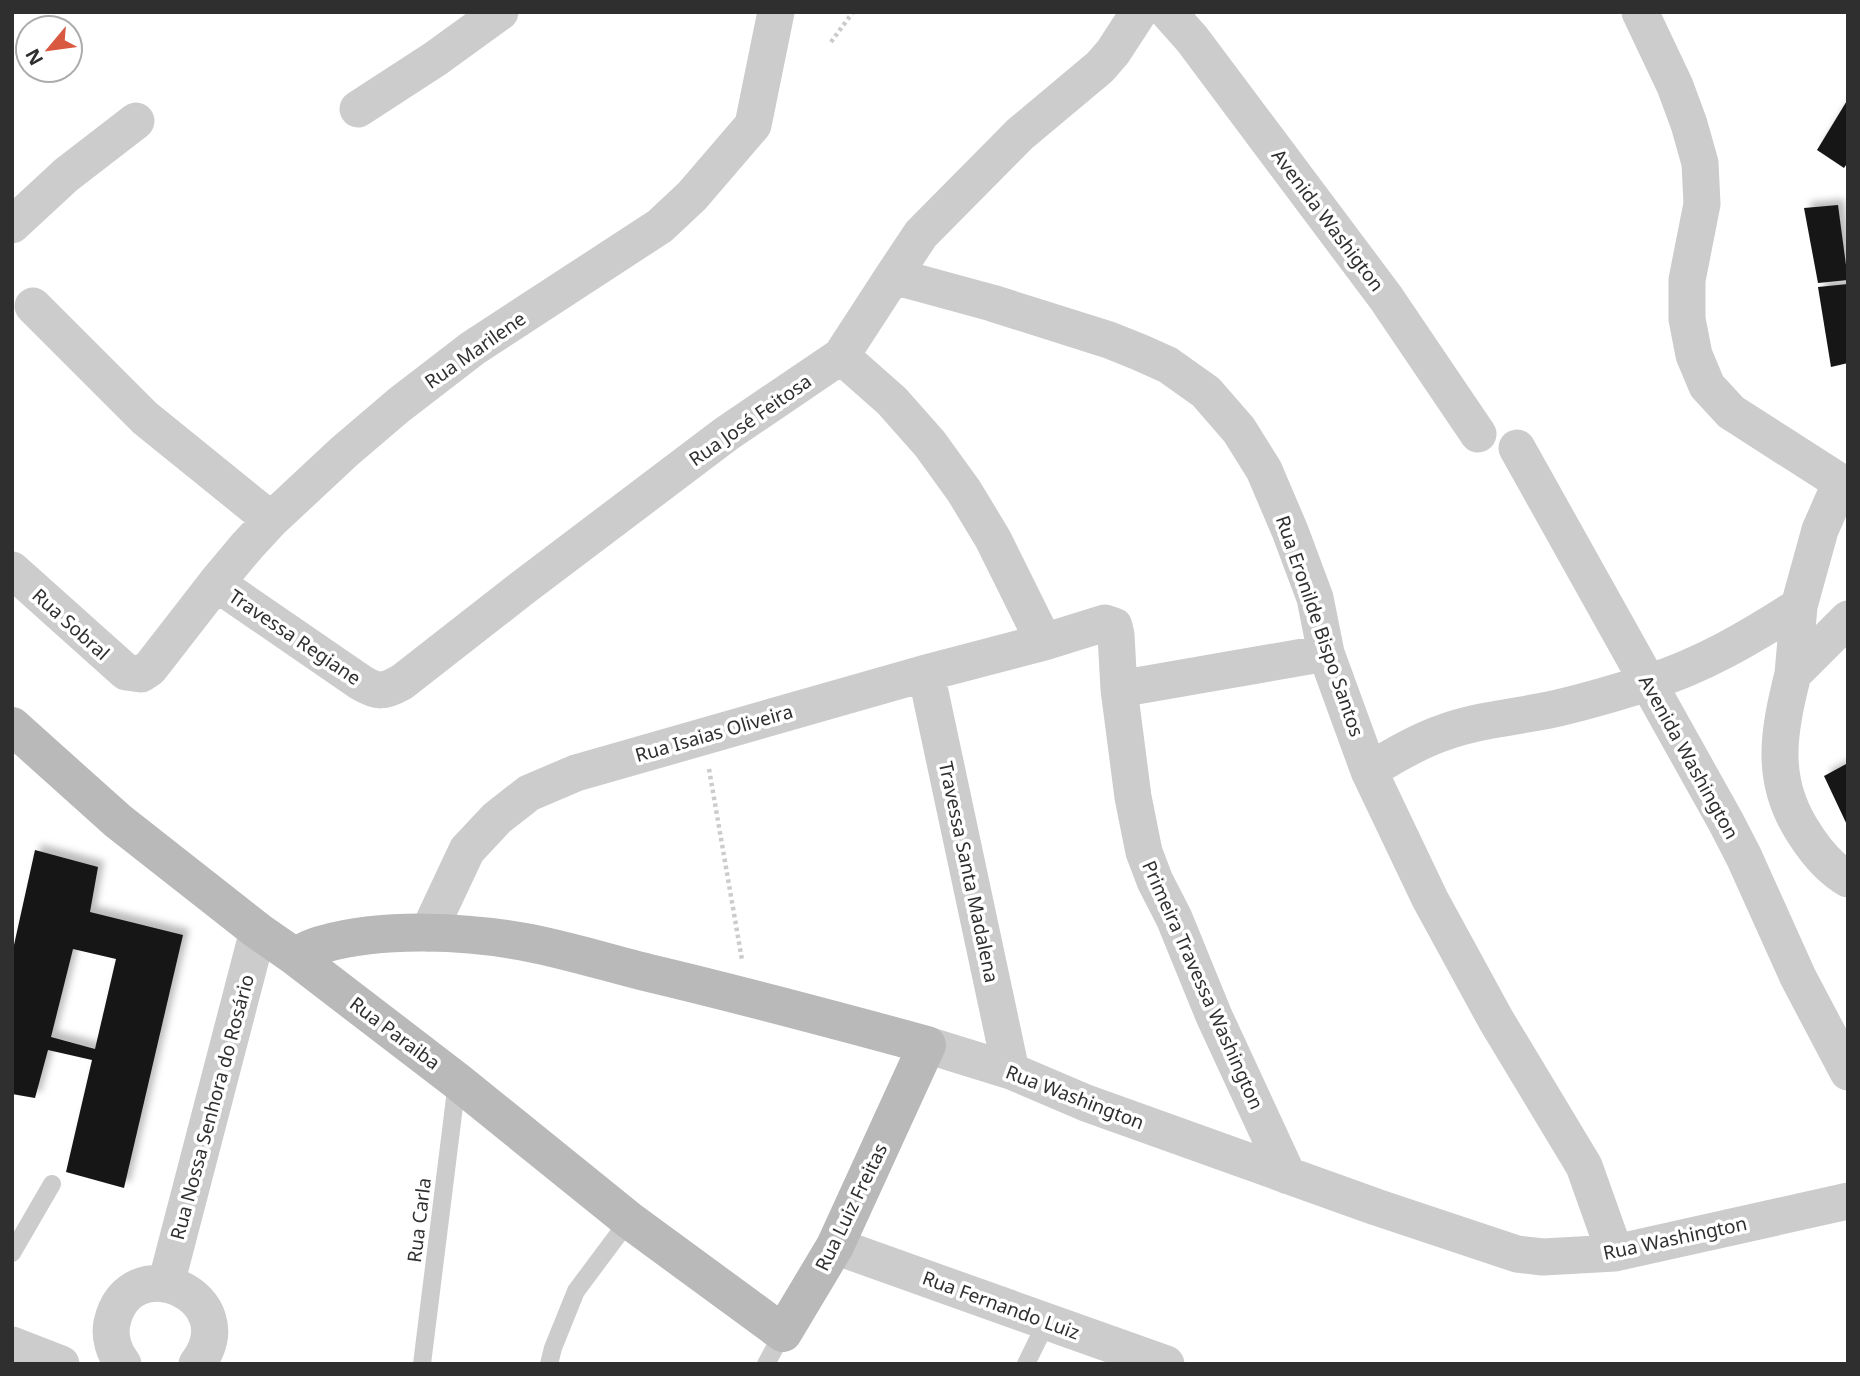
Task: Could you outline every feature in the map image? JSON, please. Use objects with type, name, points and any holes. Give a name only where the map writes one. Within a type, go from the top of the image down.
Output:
[{"type":"street","points":[[359,109],[500,12]]},
{"type":"street","name":"Rua Marilene","points":[[133,674],[141,674],[150,668],[216,583],[271,520],[399,405],[473,348],[660,226],[692,196],[753,125],[776,12]]},
{"type":"street","points":[[1058,638],[964,491],[930,444],[892,401],[841,356],[921,234],[1020,134],[1114,52],[1139,12]]},
{"type":"street","name":"Avenida Washigton","points":[[1168,12],[1192,39],[1386,298],[1478,434]]},
{"type":"street","points":[[1640,12],[1675,86],[1700,163],[1702,204],[1687,280],[1687,319],[1694,355],[1707,386],[1731,412],[1844,484],[1820,530],[1799,606],[1793,674],[1782,719],[1779,756],[1785,793],[1798,824],[1814,849],[1837,873],[1848,879]]},
{"type":"street","points":[[12,225],[66,175],[136,121]]},
{"type":"street","name":"Rua Eronilde Bispo Santos","points":[[893,276],[992,303],[1109,340],[1168,365],[1206,392],[1239,430],[1264,470],[1315,598],[1326,653],[1369,771],[1430,899],[1476,984],[1584,1166],[1615,1253]]},
{"type":"street","points":[[33,306],[145,418],[271,520]]},
{"type":"street","name":"Rua José Feitosa","points":[[374,690],[388,690],[402,682],[726,434],[841,356]]},
{"type":"street","name":"Avenida Washington","points":[[1517,448],[1738,845],[1798,977],[1848,1072]]},
{"type":"street","name":"Rua Sobral","points":[[12,570],[110,659],[126,672],[133,674]]},
{"type":"street","name":"Travessa Regiane","points":[[216,583],[374,690]]},
{"type":"street","points":[[1369,771],[1405,748],[1444,732],[1481,721],[1550,709],[1648,683],[1721,653],[1799,606]]},
{"type":"street","points":[[1793,674],[1848,619]]},
{"type":"street","name":"Primeira Travessa Washington","points":[[1058,638],[1105,623],[1114,626],[1133,797],[1144,852],[1214,1016],[1288,1175]]},
{"type":"street","name":"Rua Isaias Oliveira","points":[[428,933],[467,850],[497,818],[529,793],[576,773],[1058,638]]},
{"type":"street","points":[[1119,689],[1326,653]]},
{"type":"street","name":"Travessa Santa Madalena","points":[[926,673],[1012,1071]]},
{"type":"street","name":"Rua Paraiba","points":[[12,726],[118,821],[457,1081],[629,1220],[774,1348]]},
{"type":"street","name":"Rua Nossa Senhora do Rosário","points":[[166,1284],[258,931]]},
{"type":"street","name":"Rua Washington","points":[[294,956],[320,944],[348,937],[428,933],[482,937],[530,943],[748,996],[1012,1071],[1086,1103],[1376,1207],[1517,1254],[1544,1257],[1615,1253],[1848,1201]]},
{"type":"street","name":"Rua Luiz Freitas","points":[[774,1348],[835,1246],[928,1045]]},
{"type":"street","name":"Rua Fernando Luiz","points":[[835,1246],[1166,1364]]},
{"type":"street","points":[[115,1362],[111,1328],[115,1313],[123,1300],[135,1290],[150,1284],[166,1284],[191,1294],[206,1316],[208,1343],[197,1364]]},
{"type":"street","points":[[12,1345],[61,1364]]},
{"type":"lane","name":"Rua Carla","points":[[422,1364],[457,1081]]},
{"type":"lane","points":[[12,1253],[52,1184]]},
{"type":"lane","points":[[550,1364],[553,1348],[576,1291],[629,1220]]},
{"type":"lane","points":[[1026,1364],[1047,1321]]},
{"type":"path","points":[[831,43],[853,12]]},
{"type":"path","points":[[703,737],[748,996]]},
{"type":"building","points":[[1848,99],[1848,162],[1844,168],[1817,150]]},
{"type":"building","points":[[1838,205],[1848,280],[1818,283],[1804,208]]},
{"type":"building","points":[[1848,284],[1848,363],[1831,367],[1818,287]]},
{"type":"building","points":[[1848,763],[1848,827],[1824,776]]},
{"type":"building","points":[[35,850],[98,867],[90,912],[183,935],[124,1188],[66,1172],[92,1060],[48,1050],[35,1098],[12,1094],[12,954]],"holes":[[[73,949],[116,959],[95,1049],[51,1037]]]}]
